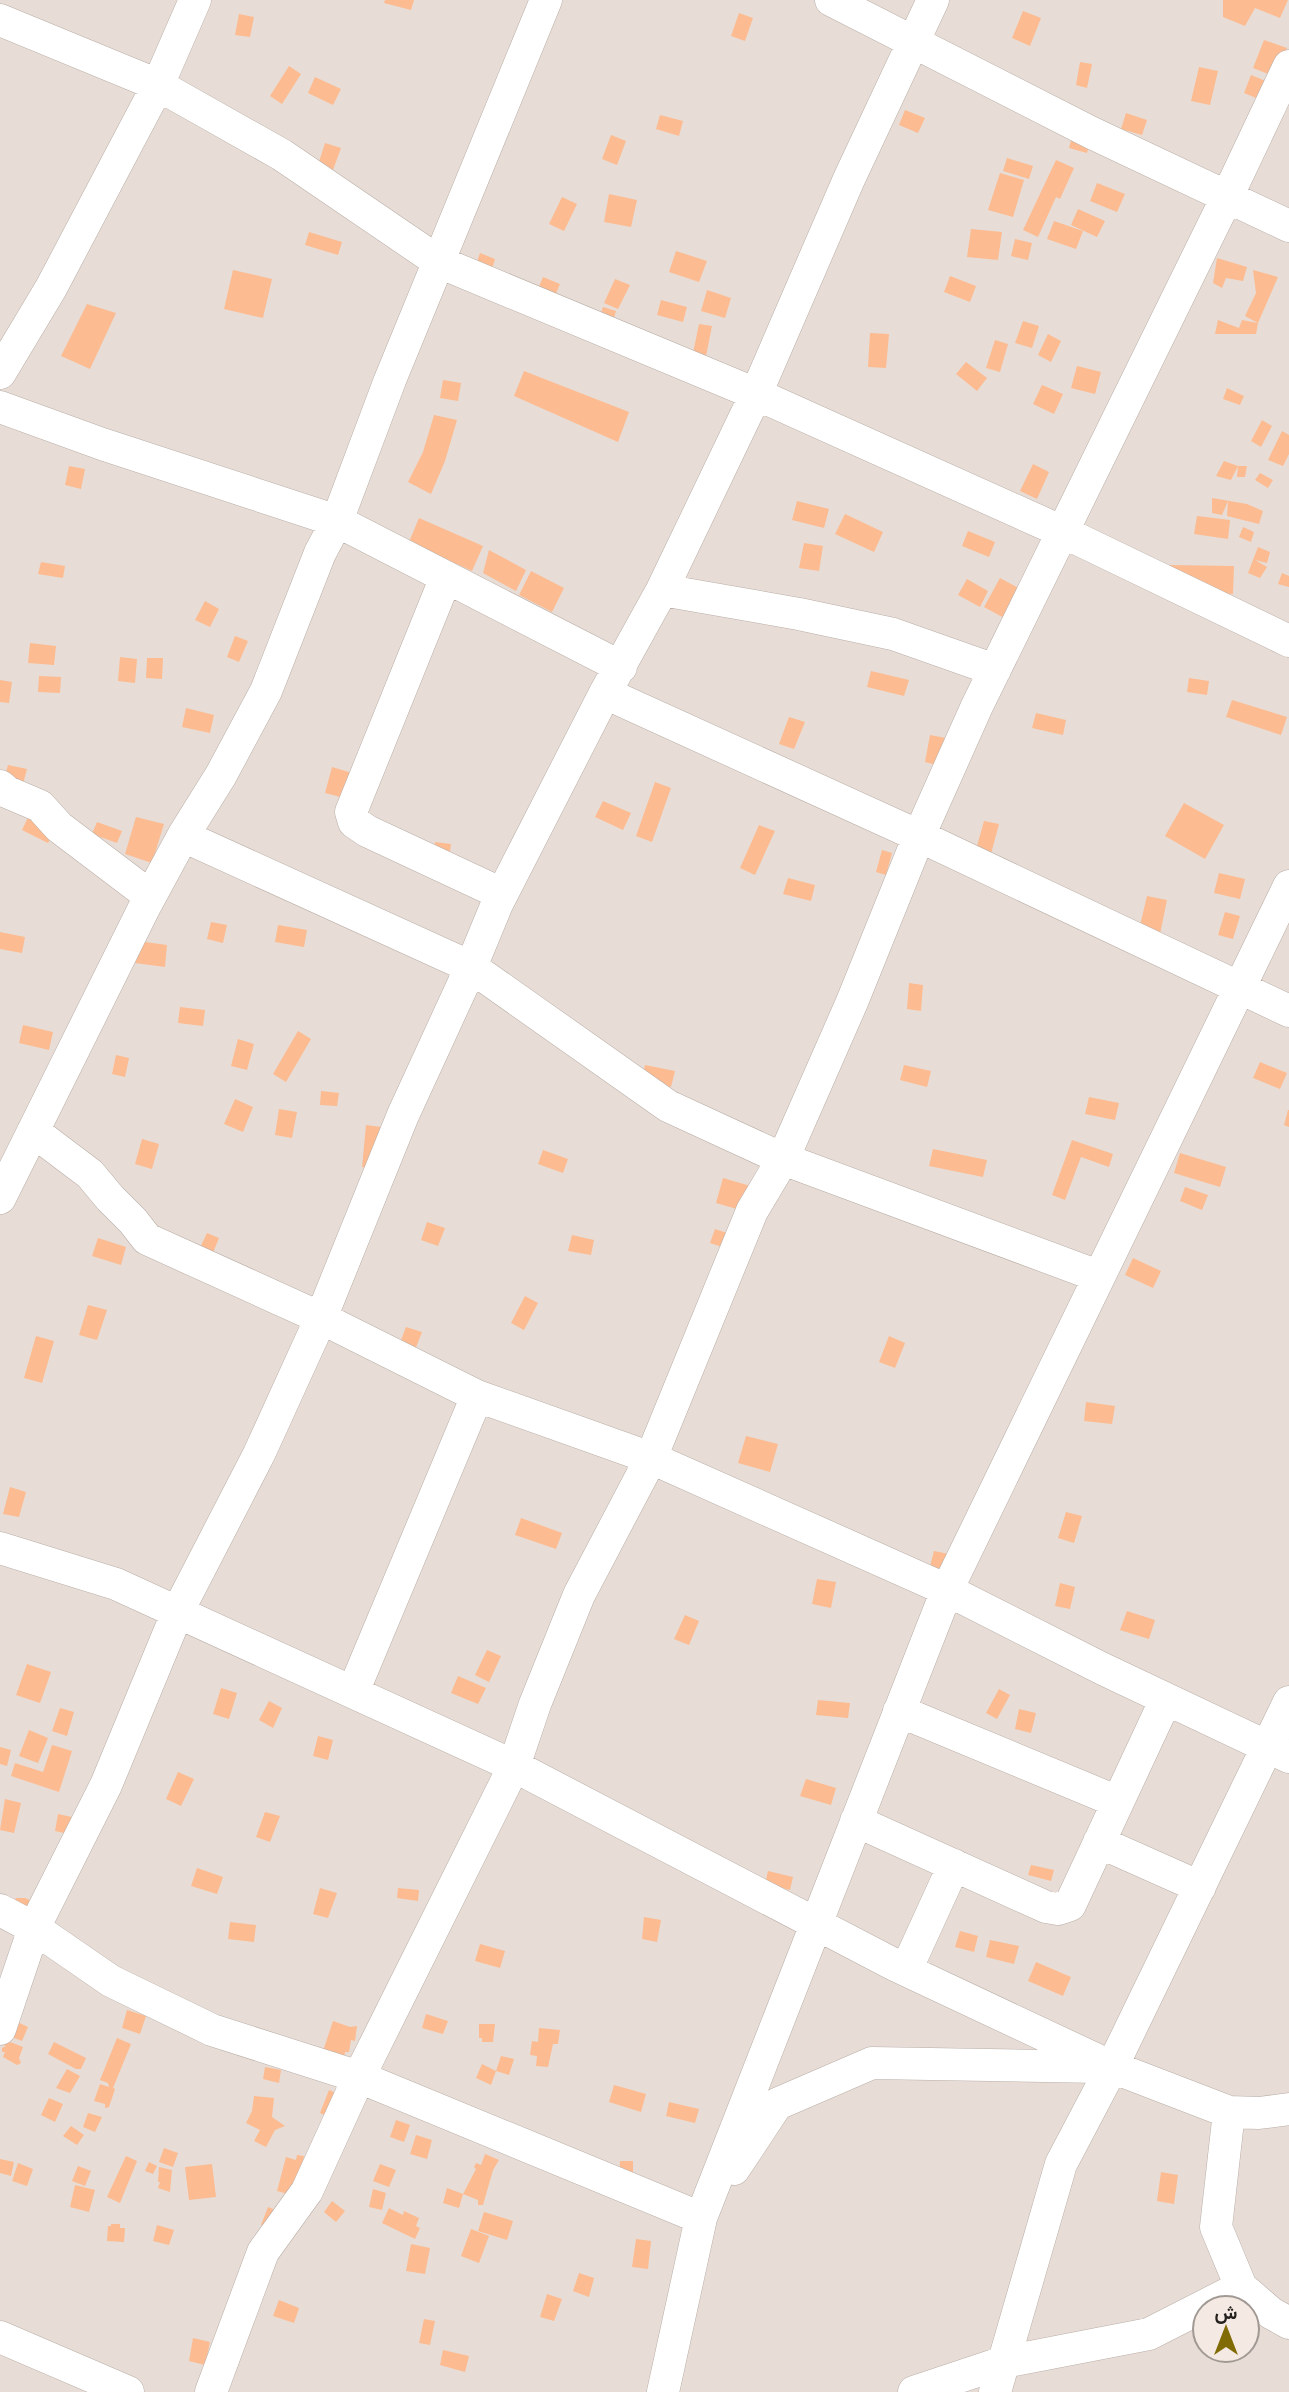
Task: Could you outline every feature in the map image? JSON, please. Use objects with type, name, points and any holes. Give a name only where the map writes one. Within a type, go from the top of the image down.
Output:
[{"type":"street","points":[[0,373],[51,288],[158,85],[195,0]]},
{"type":"street","points":[[1,1195],[150,896],[221,775],[266,691],[546,0]]},
{"type":"street","points":[[831,0],[1092,133],[1289,226]]},
{"type":"street","points":[[0,2029],[34,1928],[106,1785],[177,1611],[259,1454],[321,1318],[403,1115],[502,894],[662,590],[756,394],[843,191],[933,0]]},
{"type":"street","points":[[0,20],[158,85],[282,155],[439,262],[756,394],[1063,532],[1289,641]]},
{"type":"street","points":[[211,2392],[263,2252],[307,2191],[359,2077],[514,1766],[535,1704],[579,1595],[651,1458],[752,1211],[783,1158],[852,1002],[919,836],[995,670],[1289,66]]},
{"type":"street","points":[[0,407],[337,521],[446,577],[613,680],[919,836],[1289,1010]]},
{"type":"street","points":[[446,577],[351,813],[354,821],[367,831],[502,894]]},
{"type":"street","points":[[662,590],[893,634],[995,670]]},
{"type":"street","points":[[0,786],[7,792],[40,806],[59,827],[150,896]]},
{"type":"street","points":[[183,836],[471,967],[668,1106],[783,1158],[1098,1276]]},
{"type":"street","points":[[663,2392],[701,2218],[947,1590],[1289,886]]},
{"type":"street","points":[[33,1131],[90,1174],[147,1239],[321,1318],[477,1396],[651,1458],[947,1590],[1278,1752]]},
{"type":"street","points":[[352,1692],[477,1396]]},
{"type":"street","points":[[0,1548],[116,1584],[514,1766],[906,1970],[1112,2067],[1229,2112],[1259,2113],[1289,2109]]},
{"type":"street","points":[[856,1821],[1046,1908],[1058,1909],[1070,1905],[1166,1699]]},
{"type":"street","points":[[995,2392],[1061,2164],[1200,1887],[1278,1752],[1289,1702]]},
{"type":"street","points":[[899,1712],[1118,1802]]},
{"type":"street","points":[[1099,1842],[1200,1887]]},
{"type":"street","points":[[906,1970],[954,1865]]},
{"type":"street","points":[[0,1910],[34,1928],[111,1981],[212,2030],[359,2077],[701,2218]]},
{"type":"street","points":[[701,2218],[777,2105],[872,2063],[1112,2067]]},
{"type":"street","points":[[1229,2112],[1216,2227],[1241,2287],[1271,2313],[1289,2323]]},
{"type":"street","points":[[914,2392],[1004,2362],[1149,2334],[1241,2287]]},
{"type":"street","points":[[0,2337],[128,2392]]},
{"type":"building","points":[[385,0],[414,0],[411,10],[384,3]]},
{"type":"building","points":[[1223,0],[1288,0],[1280,18],[1255,8],[1245,26],[1223,17]]},
{"type":"building","points":[[1023,11],[1041,18],[1030,46],[1012,38]]},
{"type":"building","points":[[739,13],[753,18],[745,41],[731,36]]},
{"type":"building","points":[[239,14],[254,17],[250,37],[235,35]]},
{"type":"building","points":[[1264,40],[1287,48],[1276,77],[1253,68]]},
{"type":"building","points":[[1080,62],[1092,64],[1087,88],[1076,85]]},
{"type":"building","points":[[289,66],[301,74],[282,104],[270,96]]},
{"type":"building","points":[[1199,67],[1218,71],[1210,105],[1191,101]]},
{"type":"building","points":[[1251,75],[1273,84],[1266,102],[1244,93]]},
{"type":"building","points":[[315,77],[341,89],[333,105],[308,93]]},
{"type":"building","points":[[905,110],[925,118],[918,133],[899,125]]},
{"type":"building","points":[[1126,113],[1147,120],[1142,135],[1121,129]]},
{"type":"building","points":[[660,115],[683,121],[679,136],[656,129]]},
{"type":"building","points":[[1073,133],[1091,138],[1087,153],[1069,148]]},
{"type":"building","points":[[611,135],[626,141],[617,165],[602,159]]},
{"type":"building","points":[[325,143],[341,148],[333,170],[318,165]]},
{"type":"building","points":[[1007,158],[1033,166],[1029,179],[1003,171]]},
{"type":"building","points":[[1056,160],[1074,168],[1060,199],[1056,197],[1038,237],[1023,230]]},
{"type":"building","points":[[1000,173],[1024,180],[1013,217],[988,210]]},
{"type":"building","points":[[1097,183],[1125,194],[1117,212],[1090,201]]},
{"type":"building","points":[[609,194],[637,200],[631,227],[604,222]]},
{"type":"building","points":[[562,197],[577,204],[564,231],[549,224]]},
{"type":"building","points":[[1078,209],[1105,221],[1097,237],[1071,225]]},
{"type":"building","points":[[1054,221],[1083,231],[1076,249],[1047,239]]},
{"type":"building","points":[[971,229],[1002,232],[998,260],[967,257]]},
{"type":"building","points":[[309,232],[342,242],[338,255],[305,245]]},
{"type":"building","points":[[1015,239],[1032,243],[1028,260],[1011,256]]},
{"type":"building","points":[[676,251],[707,261],[699,282],[669,272]]},
{"type":"building","points":[[480,253],[495,259],[487,285],[471,280]]},
{"type":"building","points":[[1217,258],[1247,267],[1243,281],[1226,278],[1222,288],[1213,283]]},
{"type":"building","points":[[233,270],[272,279],[263,318],[224,309]]},
{"type":"building","points":[[1253,270],[1278,277],[1258,323],[1245,316],[1256,293]]},
{"type":"building","points":[[950,276],[976,286],[970,302],[944,292]]},
{"type":"building","points":[[543,277],[560,284],[551,305],[534,298]]},
{"type":"building","points":[[615,279],[630,285],[618,309],[604,303]]},
{"type":"building","points":[[707,290],[731,298],[725,318],[701,311]]},
{"type":"building","points":[[661,300],[687,307],[683,322],[657,315]]},
{"type":"building","points":[[87,304],[116,313],[90,369],[61,356]]},
{"type":"building","points":[[603,307],[616,311],[609,335],[595,331]]},
{"type":"building","points":[[1218,320],[1239,328],[1242,320],[1258,323],[1256,334],[1215,334]]},
{"type":"building","points":[[1023,321],[1039,326],[1032,348],[1015,343]]},
{"type":"building","points":[[699,324],[712,326],[706,356],[693,353]]},
{"type":"building","points":[[870,333],[889,334],[886,368],[868,367]]},
{"type":"building","points":[[1048,334],[1061,341],[1051,362],[1038,355]]},
{"type":"building","points":[[995,340],[1008,344],[1000,372],[986,368]]},
{"type":"building","points":[[966,362],[987,378],[977,391],[956,374]]},
{"type":"building","points":[[1077,366],[1101,372],[1095,394],[1071,388]]},
{"type":"building","points":[[524,371],[629,412],[618,442],[514,396]]},
{"type":"building","points":[[443,380],[461,383],[458,401],[440,398]]},
{"type":"building","points":[[1042,385],[1063,394],[1054,414],[1033,404]]},
{"type":"building","points":[[1227,388],[1244,396],[1240,405],[1223,399]]},
{"type":"building","points":[[434,415],[457,420],[445,461],[431,494],[408,482],[423,452]]},
{"type":"building","points":[[1262,420],[1272,426],[1261,447],[1251,441]]},
{"type":"building","points":[[1282,431],[1289,435],[1289,454],[1283,466],[1268,460]]},
{"type":"building","points":[[1224,461],[1238,466],[1231,480],[1216,476]]},
{"type":"building","points":[[1033,464],[1049,472],[1037,499],[1020,491]]},
{"type":"building","points":[[69,466],[85,469],[81,489],[65,485]]},
{"type":"building","points":[[1238,466],[1247,466],[1245,477],[1237,477]]},
{"type":"building","points":[[1260,473],[1273,480],[1268,488],[1255,480]]},
{"type":"building","points":[[1212,498],[1247,504],[1263,511],[1259,524],[1227,516],[1228,501],[1222,515],[1212,513]]},
{"type":"building","points":[[797,501],[829,509],[824,528],[792,520]]},
{"type":"building","points":[[845,514],[883,532],[874,552],[835,534]]},
{"type":"building","points":[[1197,516],[1230,520],[1228,539],[1194,534]]},
{"type":"building","points":[[419,518],[483,546],[472,571],[409,542]]},
{"type":"building","points":[[1243,527],[1254,532],[1251,542],[1239,537]]},
{"type":"building","points":[[968,531],[995,542],[989,557],[962,546]]},
{"type":"building","points":[[804,543],[823,546],[819,571],[799,568]]},
{"type":"building","points":[[1258,547],[1270,552],[1267,563],[1255,560],[1267,567],[1260,578],[1248,573]]},
{"type":"building","points":[[489,550],[526,570],[516,591],[483,573]]},
{"type":"building","points":[[41,562],[65,566],[63,578],[38,574]]},
{"type":"building","points":[[1166,565],[1234,566],[1233,594],[1164,590]]},
{"type":"building","points":[[531,571],[564,588],[552,612],[519,595]]},
{"type":"building","points":[[1282,573],[1289,576],[1289,587],[1278,584]]},
{"type":"building","points":[[1000,578],[1022,590],[1006,619],[984,607]]},
{"type":"building","points":[[967,579],[988,591],[980,607],[958,595]]},
{"type":"building","points":[[205,601],[219,609],[210,627],[195,620]]},
{"type":"building","points":[[235,636],[248,641],[239,662],[227,657]]},
{"type":"building","points":[[30,643],[56,646],[54,665],[28,663]]},
{"type":"building","points":[[120,657],[137,659],[135,683],[118,681]]},
{"type":"building","points":[[147,658],[163,658],[162,679],[146,678]]},
{"type":"building","points":[[871,671],[909,680],[904,696],[867,687]]},
{"type":"building","points":[[39,676],[61,677],[60,693],[38,692]]},
{"type":"building","points":[[1189,678],[1209,681],[1207,695],[1187,692]]},
{"type":"building","points":[[0,680],[12,682],[9,703],[0,702]]},
{"type":"building","points":[[1232,700],[1287,717],[1281,735],[1226,717]]},
{"type":"building","points":[[186,708],[214,715],[210,733],[182,727]]},
{"type":"building","points":[[1036,713],[1066,720],[1063,735],[1032,728]]},
{"type":"building","points":[[789,717],[805,722],[794,749],[779,744]]},
{"type":"building","points":[[930,735],[946,738],[940,766],[925,762]]},
{"type":"building","points":[[8,765],[27,769],[23,784],[4,780]]},
{"type":"building","points":[[332,767],[352,773],[344,798],[325,793]]},
{"type":"building","points":[[655,782],[671,788],[652,842],[636,836]]},
{"type":"building","points":[[603,801],[631,813],[623,830],[595,817]]},
{"type":"building","points":[[1184,803],[1224,825],[1205,859],[1165,836]]},
{"type":"building","points":[[30,813],[57,826],[48,843],[22,830]]},
{"type":"building","points":[[136,817],[164,824],[152,863],[125,854]]},
{"type":"building","points":[[984,821],[999,824],[988,865],[977,846]]},
{"type":"building","points":[[97,822],[122,831],[117,843],[92,834]]},
{"type":"building","points":[[759,825],[775,831],[755,875],[740,868]]},
{"type":"building","points":[[435,842],[451,844],[448,867],[432,865]]},
{"type":"building","points":[[882,850],[892,853],[886,875],[876,872]]},
{"type":"building","points":[[1219,873],[1245,879],[1240,899],[1214,893]]},
{"type":"building","points":[[788,878],[815,885],[811,901],[783,894]]},
{"type":"building","points":[[1147,896],[1167,900],[1159,939],[1138,934]]},
{"type":"building","points":[[1225,912],[1240,916],[1233,939],[1218,935]]},
{"type":"building","points":[[211,922],[227,925],[223,943],[207,939]]},
{"type":"building","points":[[278,925],[307,930],[304,947],[275,942]]},
{"type":"building","points":[[0,932],[25,937],[22,953],[0,949]]},
{"type":"building","points":[[138,941],[167,945],[165,967],[135,963]]},
{"type":"building","points":[[909,983],[923,985],[921,1011],[907,1009]]},
{"type":"building","points":[[180,1007],[205,1010],[203,1026],[178,1023]]},
{"type":"building","points":[[23,1025],[53,1032],[49,1050],[19,1043]]},
{"type":"building","points":[[298,1031],[311,1039],[286,1082],[273,1074]]},
{"type":"building","points":[[238,1039],[254,1044],[247,1070],[231,1066]]},
{"type":"building","points":[[116,1055],[129,1058],[125,1077],[112,1074]]},
{"type":"building","points":[[1260,1062],[1287,1073],[1280,1089],[1253,1078]]},
{"type":"building","points":[[645,1065],[675,1071],[671,1087],[642,1080]]},
{"type":"building","points":[[904,1065],[931,1071],[927,1087],[900,1080]]},
{"type":"building","points":[[321,1091],[339,1093],[337,1106],[320,1105]]},
{"type":"building","points":[[1089,1097],[1119,1103],[1115,1120],[1085,1114]]},
{"type":"building","points":[[235,1099],[253,1107],[243,1132],[224,1124]]},
{"type":"building","points":[[279,1109],[297,1112],[292,1138],[275,1135]]},
{"type":"building","points":[[1289,1110],[1289,1127],[1284,1125]]},
{"type":"building","points":[[366,1125],[381,1127],[379,1150],[390,1170],[362,1167]]},
{"type":"building","points":[[142,1139],[159,1144],[152,1169],[135,1164]]},
{"type":"building","points":[[1072,1140],[1113,1154],[1109,1167],[1081,1157],[1065,1200],[1052,1195]]},
{"type":"building","points":[[933,1149],[987,1160],[983,1177],[929,1166]]},
{"type":"building","points":[[543,1150],[568,1159],[563,1173],[538,1164]]},
{"type":"building","points":[[1180,1153],[1226,1167],[1220,1187],[1174,1173]]},
{"type":"building","points":[[723,1178],[754,1187],[747,1212],[716,1203]]},
{"type":"building","points":[[1185,1187],[1208,1195],[1202,1210],[1180,1201]]},
{"type":"building","points":[[427,1222],[445,1228],[438,1246],[421,1240]]},
{"type":"building","points":[[715,1229],[736,1236],[731,1250],[710,1243]]},
{"type":"building","points":[[207,1233],[219,1238],[210,1260],[197,1254]]},
{"type":"building","points":[[572,1235],[594,1240],[591,1255],[568,1251]]},
{"type":"building","points":[[98,1238],[126,1247],[121,1265],[92,1256]]},
{"type":"building","points":[[1133,1258],[1161,1271],[1153,1288],[1125,1275]]},
{"type":"building","points":[[525,1296],[538,1303],[524,1330],[511,1323]]},
{"type":"building","points":[[88,1305],[107,1310],[97,1340],[79,1335]]},
{"type":"building","points":[[406,1327],[422,1332],[413,1355],[398,1348]]},
{"type":"building","points":[[36,1336],[54,1341],[42,1383],[24,1378]]},
{"type":"building","points":[[889,1336],[905,1343],[895,1368],[879,1362]]},
{"type":"building","points":[[1086,1402],[1115,1406],[1112,1424],[1084,1421]]},
{"type":"building","points":[[746,1436],[778,1444],[770,1472],[738,1463]]},
{"type":"building","points":[[10,1487],[26,1492],[19,1517],[3,1514]]},
{"type":"building","points":[[1066,1512],[1082,1516],[1074,1543],[1058,1538]]},
{"type":"building","points":[[521,1518],[562,1533],[556,1549],[515,1535]]},
{"type":"building","points":[[934,1551],[949,1554],[944,1574],[929,1570]]},
{"type":"building","points":[[817,1579],[836,1582],[831,1608],[812,1604]]},
{"type":"building","points":[[1060,1583],[1075,1587],[1070,1609],[1055,1606]]},
{"type":"building","points":[[1127,1611],[1155,1620],[1149,1639],[1120,1630]]},
{"type":"building","points":[[685,1615],[699,1621],[689,1645],[674,1639]]},
{"type":"building","points":[[487,1650],[501,1656],[489,1682],[475,1675]]},
{"type":"building","points":[[27,1664],[51,1672],[40,1703],[16,1695]]},
{"type":"building","points":[[458,1676],[486,1688],[478,1704],[451,1693]]},
{"type":"building","points":[[221,1688],[237,1693],[229,1719],[213,1714]]},
{"type":"building","points":[[999,1689],[1010,1695],[997,1719],[986,1713]]},
{"type":"building","points":[[818,1700],[850,1703],[848,1718],[816,1715]]},
{"type":"building","points":[[269,1701],[282,1708],[273,1728],[259,1720]]},
{"type":"building","points":[[60,1708],[74,1712],[67,1736],[52,1731]]},
{"type":"building","points":[[1019,1709],[1036,1713],[1031,1733],[1015,1729]]},
{"type":"building","points":[[29,1730],[48,1738],[38,1763],[19,1756]]},
{"type":"building","points":[[318,1736],[333,1740],[328,1760],[313,1756]]},
{"type":"building","points":[[52,1745],[72,1751],[59,1792],[11,1776],[15,1763],[43,1772]]},
{"type":"building","points":[[0,1747],[11,1750],[7,1766],[0,1764]]},
{"type":"building","points":[[178,1772],[194,1779],[181,1806],[166,1799]]},
{"type":"building","points":[[806,1779],[836,1788],[831,1805],[800,1796]]},
{"type":"building","points":[[5,1799],[21,1803],[14,1833],[0,1830]]},
{"type":"building","points":[[265,1812],[280,1816],[270,1842],[256,1837]]},
{"type":"building","points":[[58,1814],[81,1819],[78,1836],[55,1831]]},
{"type":"building","points":[[1031,1865],[1054,1870],[1051,1881],[1028,1875]]},
{"type":"building","points":[[197,1868],[223,1877],[217,1894],[191,1886]]},
{"type":"building","points":[[768,1871],[793,1877],[790,1890],[765,1884]]},
{"type":"building","points":[[320,1888],[337,1893],[328,1918],[313,1914]]},
{"type":"building","points":[[398,1888],[419,1890],[418,1901],[397,1898]]},
{"type":"building","points":[[16,1898],[34,1902],[24,1920],[9,1912]]},
{"type":"building","points":[[644,1917],[661,1920],[657,1942],[642,1939]]},
{"type":"building","points":[[230,1922],[256,1925],[254,1942],[228,1939]]},
{"type":"building","points":[[960,1931],[978,1936],[974,1952],[955,1947]]},
{"type":"building","points":[[990,1940],[1019,1946],[1014,1964],[986,1957]]},
{"type":"building","points":[[480,1944],[505,1951],[500,1968],[475,1961]]},
{"type":"building","points":[[1036,1962],[1071,1977],[1063,1996],[1028,1981]]},
{"type":"building","points":[[127,2010],[146,2016],[140,2034],[122,2028]]},
{"type":"building","points":[[426,2014],[448,2021],[443,2034],[422,2028]]},
{"type":"building","points":[[15,2021],[28,2027],[22,2041],[9,2036]]},
{"type":"building","points":[[333,2021],[350,2027],[357,2026],[355,2041],[351,2040],[349,2052],[345,2052],[344,2059],[323,2051]]},
{"type":"building","points":[[479,2024],[495,2024],[493,2042],[482,2042],[482,2038],[479,2038]]},
{"type":"building","points":[[539,2028],[560,2030],[558,2044],[553,2044],[548,2067],[536,2066],[537,2056],[530,2055],[532,2041],[538,2042]]},
{"type":"building","points":[[117,2038],[131,2044],[113,2088],[115,2089],[109,2107],[105,2108],[105,2104],[94,2101],[100,2084],[109,2087],[108,2083],[100,2080]]},
{"type":"building","points":[[5,2040],[23,2047],[19,2058],[21,2063],[17,2065],[3,2057]]},
{"type":"building","points":[[54,2042],[86,2058],[81,2069],[48,2054]]},
{"type":"building","points":[[501,2056],[514,2059],[509,2075],[496,2071]]},
{"type":"building","points":[[482,2064],[496,2071],[491,2085],[476,2078]]},
{"type":"building","points":[[265,2067],[281,2070],[279,2083],[263,2079]]},
{"type":"building","points":[[67,2069],[80,2076],[70,2093],[56,2088]]},
{"type":"building","points":[[614,2085],[646,2094],[641,2112],[609,2102]]},
{"type":"building","points":[[329,2090],[341,2095],[332,2118],[320,2113]]},
{"type":"building","points":[[254,2096],[274,2098],[272,2117],[285,2126],[275,2130],[266,2147],[254,2141],[260,2130],[246,2123],[252,2111]]},
{"type":"building","points":[[49,2098],[63,2104],[55,2122],[41,2115]]},
{"type":"building","points":[[669,2102],[699,2109],[695,2123],[666,2116]]},
{"type":"building","points":[[88,2113],[102,2117],[95,2132],[83,2127]]},
{"type":"building","points":[[396,2120],[410,2125],[404,2142],[390,2137]]},
{"type":"building","points":[[71,2126],[84,2135],[77,2145],[63,2136]]},
{"type":"building","points":[[416,2135],[432,2140],[427,2159],[410,2154]]},
{"type":"building","points":[[164,2148],[178,2153],[173,2167],[159,2162]]},
{"type":"building","points":[[485,2154],[499,2160],[493,2170],[483,2205],[478,2205],[478,2200],[463,2194],[476,2169],[476,2163],[481,2165]]},
{"type":"building","points":[[297,2155],[304,2156],[295,2196],[277,2191],[286,2157],[296,2160]]},
{"type":"building","points":[[126,2156],[137,2161],[120,2203],[107,2197]]},
{"type":"building","points":[[0,2159],[14,2162],[11,2176],[0,2173]]},
{"type":"building","points":[[620,2161],[633,2161],[633,2183],[619,2182]]},
{"type":"building","points":[[149,2162],[157,2166],[153,2174],[145,2171]]},
{"type":"building","points":[[18,2163],[33,2169],[27,2186],[12,2181]]},
{"type":"building","points":[[212,2164],[216,2197],[189,2200],[185,2167]]},
{"type":"building","points":[[380,2164],[396,2170],[389,2187],[373,2181]]},
{"type":"building","points":[[78,2166],[91,2171],[85,2186],[72,2181]]},
{"type":"building","points":[[159,2167],[172,2170],[170,2192],[158,2188]]},
{"type":"building","points":[[1161,2172],[1178,2175],[1174,2204],[1157,2201]]},
{"type":"building","points":[[75,2185],[95,2190],[89,2212],[70,2207]]},
{"type":"building","points":[[447,2188],[463,2194],[459,2208],[443,2203]]},
{"type":"building","points":[[373,2189],[386,2193],[382,2210],[369,2207]]},
{"type":"building","points":[[332,2201],[345,2211],[336,2222],[324,2212]]},
{"type":"building","points":[[268,2207],[280,2212],[274,2230],[261,2225]]},
{"type":"building","points":[[389,2208],[403,2215],[404,2211],[419,2218],[416,2226],[420,2228],[415,2239],[382,2223]]},
{"type":"building","points":[[484,2212],[513,2221],[507,2240],[478,2231]]},
{"type":"building","points":[[120,2224],[120,2228],[125,2228],[124,2242],[107,2241],[108,2226]]},
{"type":"building","points":[[157,2225],[174,2230],[169,2245],[153,2241]]},
{"type":"building","points":[[471,2229],[489,2236],[479,2263],[461,2256]]},
{"type":"building","points":[[636,2239],[651,2241],[648,2269],[632,2267]]},
{"type":"building","points":[[411,2244],[430,2248],[425,2274],[406,2271]]},
{"type":"building","points":[[579,2273],[594,2278],[589,2297],[573,2291]]},
{"type":"building","points":[[547,2294],[562,2299],[554,2321],[540,2317]]},
{"type":"building","points":[[279,2300],[299,2308],[294,2323],[273,2316]]},
{"type":"building","points":[[424,2319],[435,2321],[430,2345],[419,2343]]},
{"type":"building","points":[[193,2338],[210,2342],[205,2365],[189,2361]]},
{"type":"building","points":[[443,2350],[469,2356],[465,2372],[440,2365]]}]
